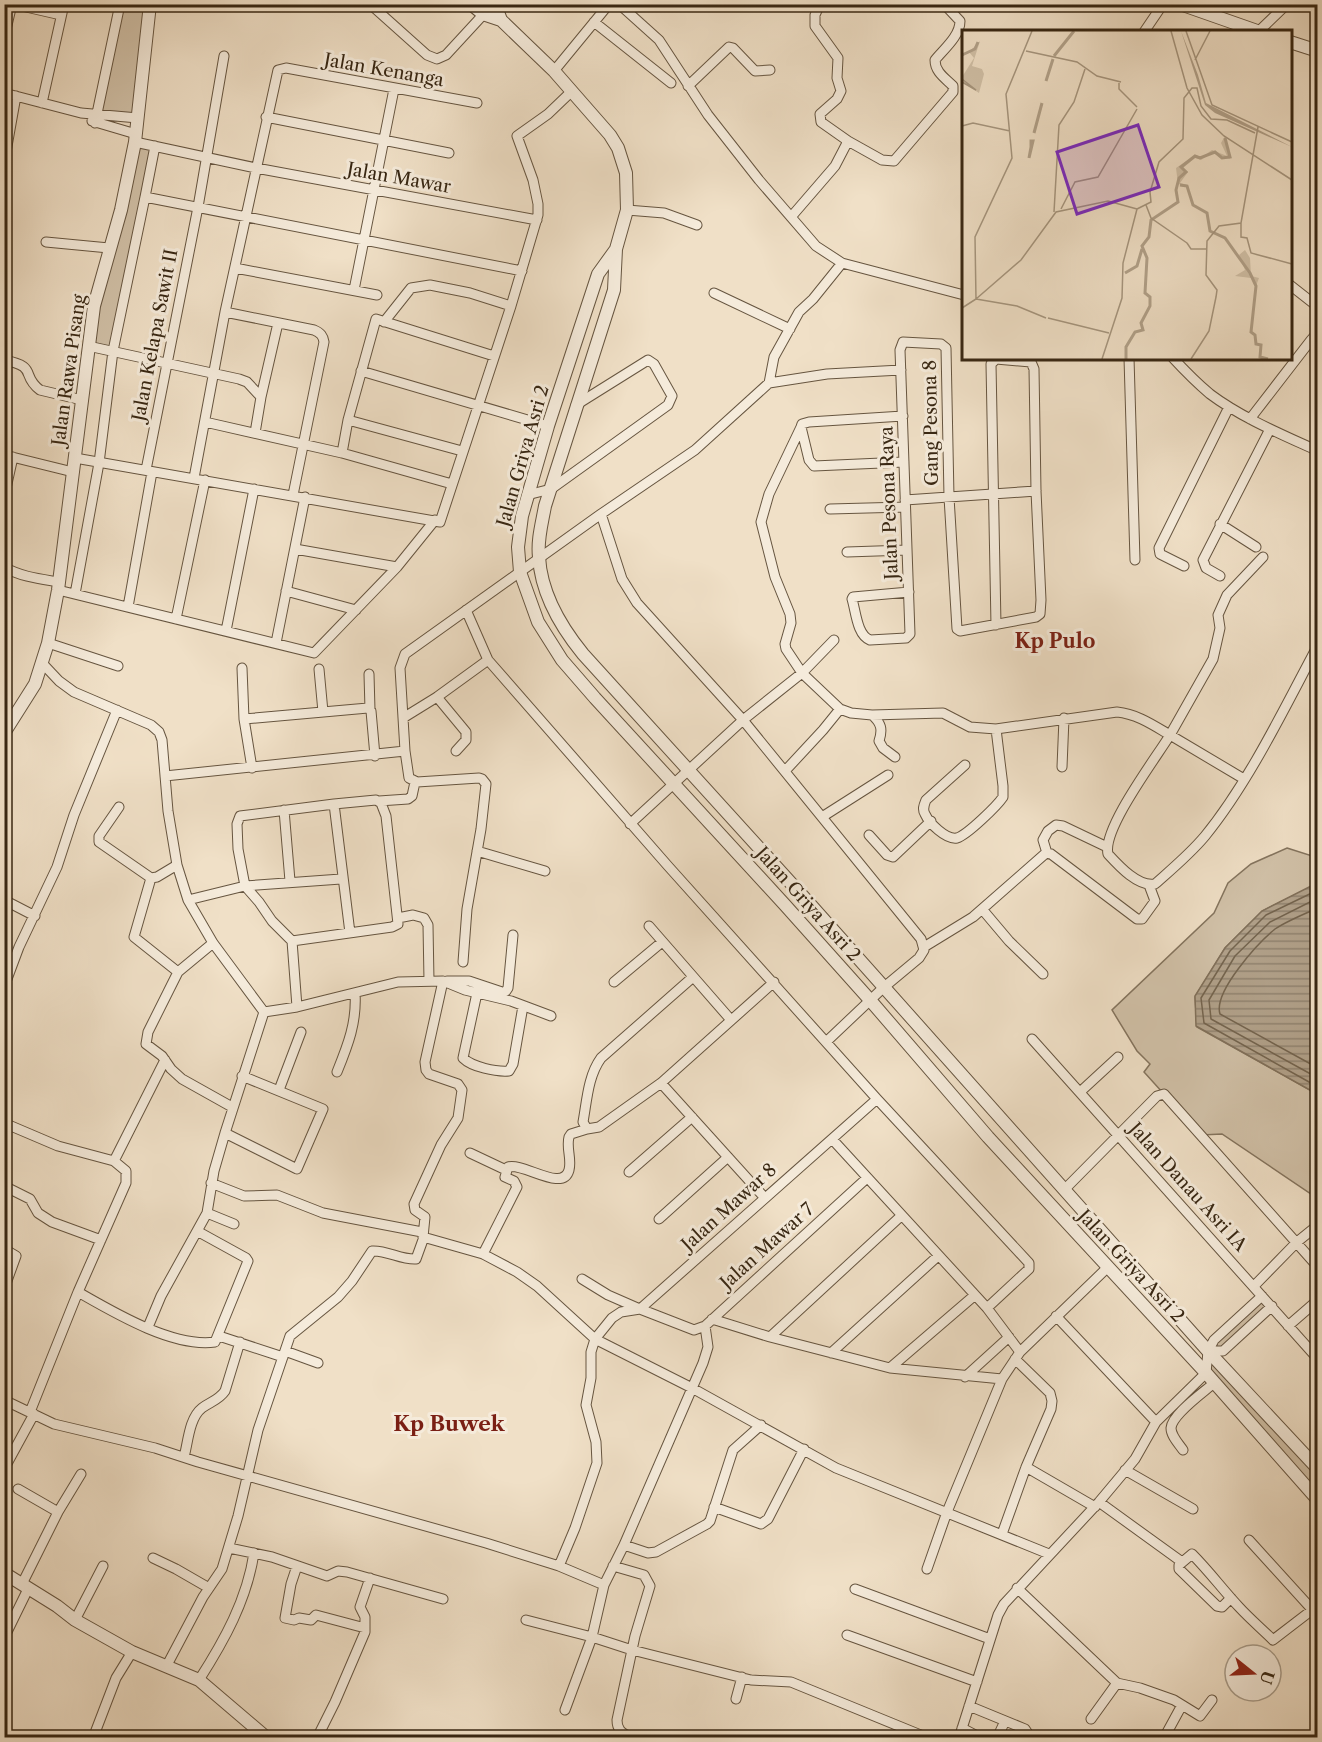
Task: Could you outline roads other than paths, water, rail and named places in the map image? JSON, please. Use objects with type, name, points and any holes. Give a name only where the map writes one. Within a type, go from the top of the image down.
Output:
[{"type":"street","points":[[4,39],[13,4],[61,15]]},
{"type":"street","points":[[42,103],[64,4]]},
{"type":"street","points":[[96,118],[120,4]]},
{"type":"street","name":"Jalan Rawa Pisang","points":[[4,733],[35,684],[48,643],[59,586],[88,346],[98,289],[124,195],[135,138],[150,4]]},
{"type":"street","points":[[370,4],[427,55],[437,59],[446,55],[494,4]]},
{"type":"street","name":"Jalan Griya Asri 2","points":[[471,4],[483,14],[501,20]]},
{"type":"street","name":"Jalan Griya Asri 2","points":[[494,4],[501,20],[554,71],[597,118],[618,148],[626,173],[627,210],[616,249],[614,290],[549,489],[539,538],[537,559],[550,601],[572,639],[687,771],[809,903],[1208,1351],[1317,1469]]},
{"type":"street","points":[[554,71],[609,4]]},
{"type":"street","points":[[619,4],[659,40],[688,86],[729,142],[816,246],[842,263],[962,295]]},
{"type":"street","points":[[816,6],[815,26],[838,58],[837,78],[841,91],[837,99],[820,114],[819,120],[848,141],[882,160],[894,161],[953,92],[953,86],[939,73],[935,64],[935,60],[953,40],[960,26],[960,21],[944,4]]},
{"type":"street","points":[[1145,30],[1163,4]]},
{"type":"street","points":[[1260,30],[1287,4]]},
{"type":"street","points":[[1188,6],[1256,30]]},
{"type":"street","points":[[594,22],[671,82]]},
{"type":"street","points":[[1292,43],[1317,51]]},
{"type":"street","points":[[688,86],[729,47],[733,48],[755,71],[770,70]]},
{"type":"street","name":"Jalan Kelapa Sawit II","points":[[128,607],[166,362],[198,207],[225,56]]},
{"type":"street","name":"Jalan Kenanga","points":[[266,117],[277,71],[286,68],[477,103]]},
{"type":"street","points":[[354,290],[394,89]]},
{"type":"street","points":[[75,458],[440,522],[537,220],[538,204],[533,180],[516,138],[548,114],[572,91]]},
{"type":"street","points":[[4,93],[96,118],[138,118]]},
{"type":"street","points":[[4,163],[16,96]]},
{"type":"street","points":[[194,478],[225,312],[266,117],[449,153]]},
{"type":"street","name":"Jalan Mawar","points":[[96,118],[155,146],[256,168],[537,220]]},
{"type":"street","points":[[790,217],[834,166],[848,141]]},
{"type":"street","points":[[75,594],[99,463],[113,351],[155,146]]},
{"type":"street","points":[[145,196],[522,271]]},
{"type":"street","points":[[627,210],[664,213],[697,225]]},
{"type":"street","points":[[46,242],[109,248]]},
{"type":"street","name":"Jalan Griya Asri 2","points":[[616,249],[598,274],[548,426],[529,495],[518,547],[521,571],[538,622],[562,660],[870,1000],[988,1137],[1206,1373],[1317,1500]]},
{"type":"street","points":[[769,383],[772,362],[799,312],[813,299],[842,263]]},
{"type":"street","points":[[234,268],[376,295]]},
{"type":"street","points":[[384,322],[411,288],[430,285],[470,293],[511,306]]},
{"type":"street","points":[[1292,287],[1317,308]]},
{"type":"street","points":[[714,293],[790,329]]},
{"type":"street","points":[[225,312],[319,332],[324,342],[293,495]]},
{"type":"street","points":[[342,453],[348,420],[376,319],[494,356]]},
{"type":"street","points":[[255,433],[278,323]]},
{"type":"street","points":[[1250,418],[1315,339]]},
{"type":"street","name":"Jalan Pesona Raya","points":[[909,592],[856,595],[852,599],[861,632],[866,639],[909,636],[909,592],[900,350],[903,342],[941,344],[946,348]]},
{"type":"street","points":[[88,346],[247,382],[261,397]]},
{"type":"street","name":"Gang Pesona 8","points":[[946,348],[948,497],[957,629],[960,631],[996,625]]},
{"type":"street","points":[[4,360],[24,366],[34,386],[40,390],[82,400]]},
{"type":"street","points":[[529,495],[549,489],[668,405],[672,396],[654,364],[648,360],[576,405]]},
{"type":"street","points":[[994,360],[1029,362],[1033,364],[1034,369],[1041,612],[1036,616],[996,625],[991,364],[994,360]]},
{"type":"street","points":[[1129,360],[1135,560]]},
{"type":"street","points":[[1175,360],[1211,395],[1270,429],[1317,451]]},
{"type":"street","points":[[462,962],[467,909],[486,795],[484,781],[478,778],[415,782],[408,778],[400,668],[402,658],[537,559],[695,450],[769,383],[826,374],[901,370]]},
{"type":"street","points":[[361,371],[548,426]]},
{"type":"street","points":[[1184,566],[1160,554],[1160,548],[1229,406]]},
{"type":"street","points":[[803,425],[903,416]]},
{"type":"street","points":[[348,420],[462,452]]},
{"type":"street","points":[[205,422],[342,453],[452,484]]},
{"type":"street","points":[[803,425],[809,460],[813,466],[903,462]]},
{"type":"street","points":[[803,425],[769,494],[761,522],[775,577],[790,614],[785,648],[802,673],[840,709],[872,715],[942,713],[970,726],[996,729],[1064,718],[1117,712],[1128,713],[1244,779]]},
{"type":"street","points":[[1220,576],[1206,568],[1203,562],[1220,524],[1270,429]]},
{"type":"street","points":[[4,497],[9,456],[73,472]]},
{"type":"street","points":[[176,619],[205,480]]},
{"type":"street","points":[[226,631],[254,489]]},
{"type":"street","points":[[830,509],[1036,491]]},
{"type":"street","points":[[276,643],[305,497]]},
{"type":"street","points":[[601,514],[619,571],[632,597],[742,720],[921,939],[924,950],[919,958],[883,988],[826,1042]]},
{"type":"street","points":[[4,567],[12,572],[38,578],[75,594],[315,652],[397,567],[435,520]]},
{"type":"street","points":[[1220,524],[1256,547]]},
{"type":"street","points":[[295,549],[397,567]]},
{"type":"street","points":[[847,552],[906,550]]},
{"type":"street","points":[[1263,557],[1227,595],[1218,615],[1220,628],[1213,659],[1170,735],[1114,823],[1107,847],[1109,855],[1131,875],[1149,885],[1155,884],[1190,854],[1244,779],[1317,645]]},
{"type":"street","points":[[286,591],[356,610]]},
{"type":"street","points":[[466,610],[488,660],[630,824],[877,1099],[1029,1263],[1029,1269],[987,1308]]},
{"type":"street","points":[[630,824],[742,720],[802,673],[834,640]]},
{"type":"street","points":[[48,643],[118,666]]},
{"type":"street","points":[[404,718],[488,660]]},
{"type":"street","points":[[43,664],[59,681],[74,692],[151,725],[159,732],[162,740],[168,811],[177,865],[188,900],[213,943],[264,1012]]},
{"type":"street","points":[[242,668],[244,719],[252,768]]},
{"type":"street","points":[[319,669],[322,712]]},
{"type":"street","points":[[369,674],[375,756]]},
{"type":"street","points":[[437,697],[466,732],[466,740],[456,751]]},
{"type":"street","points":[[244,719],[368,708],[370,710]]},
{"type":"street","points":[[784,771],[840,709]]},
{"type":"street","points":[[4,987],[19,947],[57,867],[74,815],[117,710]]},
{"type":"street","points":[[872,715],[880,722],[882,732],[879,741],[883,748],[895,757]]},
{"type":"street","points":[[1062,766],[1064,718]]},
{"type":"street","points":[[964,765],[926,800],[924,811],[946,836],[957,838],[979,822],[1002,800],[1004,791],[996,729]]},
{"type":"street","points":[[165,776],[375,756],[405,751]]},
{"type":"street","points":[[822,817],[888,775]]},
{"type":"street","points":[[297,1007],[292,941],[272,921],[245,886],[238,849],[238,819],[240,816],[333,804],[408,799],[412,795],[415,782]]},
{"type":"street","points":[[292,941],[396,926],[398,918],[386,816],[379,801]]},
{"type":"street","points":[[333,804],[341,879],[350,933]]},
{"type":"street","points":[[119,807],[99,836],[99,842],[151,878],[158,877],[177,865]]},
{"type":"street","points":[[284,810],[290,881]]},
{"type":"street","points":[[869,835],[888,856],[892,857],[931,820]]},
{"type":"street","points":[[1107,847],[1063,825],[1056,825],[1048,831],[1043,840],[1047,853],[1136,919],[1142,918],[1155,901],[1149,885]]},
{"type":"street","points":[[477,851],[545,871]]},
{"type":"street","points":[[924,947],[973,917],[1047,853]]},
{"type":"street","points":[[151,878],[134,938],[178,972]]},
{"type":"street","points":[[188,900],[245,886],[341,879]]},
{"type":"street","points":[[4,900],[35,916]]},
{"type":"street","points":[[982,909],[1009,941],[1043,974]]},
{"type":"street","points":[[398,918],[413,915],[424,918],[428,925],[429,981]]},
{"type":"street","points":[[649,926],[731,1020]]},
{"type":"street","points":[[264,1012],[297,1007],[398,982],[469,981],[506,991],[513,935]]},
{"type":"street","points":[[614,982],[662,942]]},
{"type":"street","points":[[213,943],[178,972],[146,1038],[147,1046],[162,1056],[182,1079],[232,1107]]},
{"type":"street","points":[[587,1129],[584,1122],[592,1073],[597,1064],[693,977]]},
{"type":"street","points":[[444,981],[551,1016]]},
{"type":"street","points":[[166,1667],[209,1588],[222,1569],[258,1431],[292,1333],[338,1298],[372,1251],[397,1258],[416,1259],[423,1235],[425,1217],[415,1210],[414,1204],[441,1145],[458,1118],[462,1090],[458,1084],[429,1074],[426,1070],[425,1062],[444,981]]},
{"type":"street","points":[[483,1254],[517,1187],[514,1181],[505,1177],[508,1167],[515,1165],[553,1179],[564,1177],[569,1167],[569,1137],[571,1134],[599,1127],[661,1083],[774,982]]},
{"type":"street","points":[[337,1072],[352,1036],[356,1011],[355,993]]},
{"type":"street","points":[[477,993],[463,1058],[468,1062],[499,1071],[509,1071],[513,1064],[524,1006]]},
{"type":"street","points":[[148,1328],[161,1296],[207,1213],[211,1183],[232,1107],[264,1012]]},
{"type":"street","points":[[279,1090],[301,1032]]},
{"type":"street","name":"Jalan Danau Asri IA","points":[[1032,1038],[1317,1359]]},
{"type":"street","points":[[1080,1092],[1118,1057]]},
{"type":"street","points":[[114,1161],[165,1060]]},
{"type":"street","points":[[225,1133],[297,1169],[323,1109],[242,1076]]},
{"type":"street","points":[[661,1083],[764,1197]]},
{"type":"street","points":[[1064,1190],[1157,1096],[1166,1096],[1317,1267]]},
{"type":"street","name":"Jalan Mawar 8","points":[[640,1309],[877,1099]]},
{"type":"street","points":[[629,1172],[692,1117]]},
{"type":"street","points":[[4,1123],[58,1146],[114,1161],[126,1171],[127,1178],[78,1292],[32,1413],[4,1469]]},
{"type":"street","points":[[832,1139],[987,1308],[1008,1336],[1018,1355],[1050,1393],[1051,1409],[1026,1467],[1002,1534]]},
{"type":"street","points":[[470,1153],[506,1170]]},
{"type":"street","points":[[659,1219],[728,1157]]},
{"type":"street","name":"Jalan Mawar 7","points":[[709,1323],[867,1178]]},
{"type":"street","points":[[211,1183],[244,1196],[277,1195],[323,1213],[423,1235],[483,1254],[517,1272],[537,1286],[595,1339],[692,1388],[836,1468],[1049,1554]]},
{"type":"street","points":[[4,1186],[30,1199],[38,1213],[52,1222],[101,1240]]},
{"type":"street","points":[[207,1213],[234,1224]]},
{"type":"street","points":[[770,1337],[902,1216]]},
{"type":"street","points":[[1254,1286],[1317,1225]]},
{"type":"street","points":[[78,1292],[148,1328],[187,1340],[216,1341],[248,1261],[197,1232]]},
{"type":"street","points":[[4,1249],[16,1256],[4,1289]]},
{"type":"street","points":[[831,1353],[938,1256]]},
{"type":"street","points":[[927,1569],[947,1512],[1002,1379],[1018,1355],[1108,1267]]},
{"type":"street","points":[[582,1279],[608,1295],[697,1330],[709,1323],[891,1368],[1002,1379]]},
{"type":"street","points":[[891,1368],[975,1295]]},
{"type":"street","points":[[981,1737],[961,1733],[998,1615],[1017,1588],[1097,1504],[1125,1470],[1156,1422],[1206,1373],[1208,1351],[1214,1340],[1262,1296]]},
{"type":"street","points":[[1288,1326],[1317,1300]]},
{"type":"street","points":[[1208,1351],[1223,1351],[1272,1306]]},
{"type":"street","points":[[559,1566],[575,1528],[597,1463],[596,1442],[586,1405],[591,1378],[590,1359],[595,1339],[615,1315],[640,1309]]},
{"type":"street","points":[[1056,1316],[1156,1422]]},
{"type":"street","points":[[565,1710],[592,1637],[604,1585],[624,1545],[708,1347],[709,1323]]},
{"type":"street","points":[[219,1336],[318,1363]]},
{"type":"street","points":[[965,1377],[1008,1336]]},
{"type":"street","points":[[184,1458],[194,1419],[201,1409],[225,1392],[240,1342]]},
{"type":"street","points":[[1183,1449],[1172,1434],[1172,1423],[1186,1407],[1214,1383]]},
{"type":"street","points":[[4,1400],[68,1428],[147,1446],[486,1543],[559,1566],[604,1585]]},
{"type":"street","points":[[624,1545],[648,1553],[659,1551],[707,1524],[734,1450],[761,1425]]},
{"type":"street","points":[[714,1508],[761,1524],[768,1519],[804,1449]]},
{"type":"street","points":[[1026,1467],[1097,1504],[1182,1562]]},
{"type":"street","points":[[1125,1470],[1193,1509]]},
{"type":"street","points":[[4,1638],[58,1512],[81,1474]]},
{"type":"street","points":[[18,1489],[58,1512]]},
{"type":"street","points":[[1231,1598],[1222,1608],[1217,1606],[1179,1569],[1179,1566],[1192,1554],[1273,1640],[1315,1613],[1249,1540]]},
{"type":"street","points":[[229,1548],[272,1557],[327,1575],[338,1571],[370,1578],[442,1599]]},
{"type":"street","points":[[199,1680],[223,1643],[249,1581],[254,1553]]},
{"type":"street","points":[[153,1558],[209,1588]]},
{"type":"street","points":[[75,1620],[103,1566]]},
{"type":"street","points":[[297,1566],[285,1617],[294,1620],[299,1617],[311,1620],[317,1615],[365,1628]]},
{"type":"street","points":[[613,1566],[644,1575],[650,1586],[632,1650],[617,1720],[620,1731],[631,1737]]},
{"type":"street","points":[[4,1573],[75,1620],[132,1652],[199,1680],[267,1737]]},
{"type":"street","points":[[317,1737],[336,1702],[365,1628],[365,1617],[360,1607],[370,1578]]},
{"type":"street","points":[[1017,1588],[1117,1683],[1140,1688],[1182,1705],[1200,1716],[1212,1700]]},
{"type":"street","points":[[855,1589],[990,1639]]},
{"type":"street","points":[[526,1620],[632,1650],[756,1681],[791,1682],[928,1737]]},
{"type":"street","points":[[847,1635],[976,1682]]},
{"type":"street","points":[[93,1737],[105,1703],[132,1652]]},
{"type":"street","points":[[736,1699],[742,1677]]},
{"type":"street","points":[[1091,1719],[1117,1683]]},
{"type":"street","points":[[1164,1737],[1182,1705]]},
{"type":"street","points":[[969,1706],[1025,1729],[1029,1732],[1030,1737]]},
{"type":"street","points":[[997,1737],[1005,1721]]},
{"type":"water","points":[[1317,883],[1317,1094],[1196,1026],[1195,996],[1225,948],[1262,911]]},
{"type":"district","name":"Kp Pulo","points":[[1055,641]]},
{"type":"district","name":"Kp Buwek","points":[[449,1423]]}]
